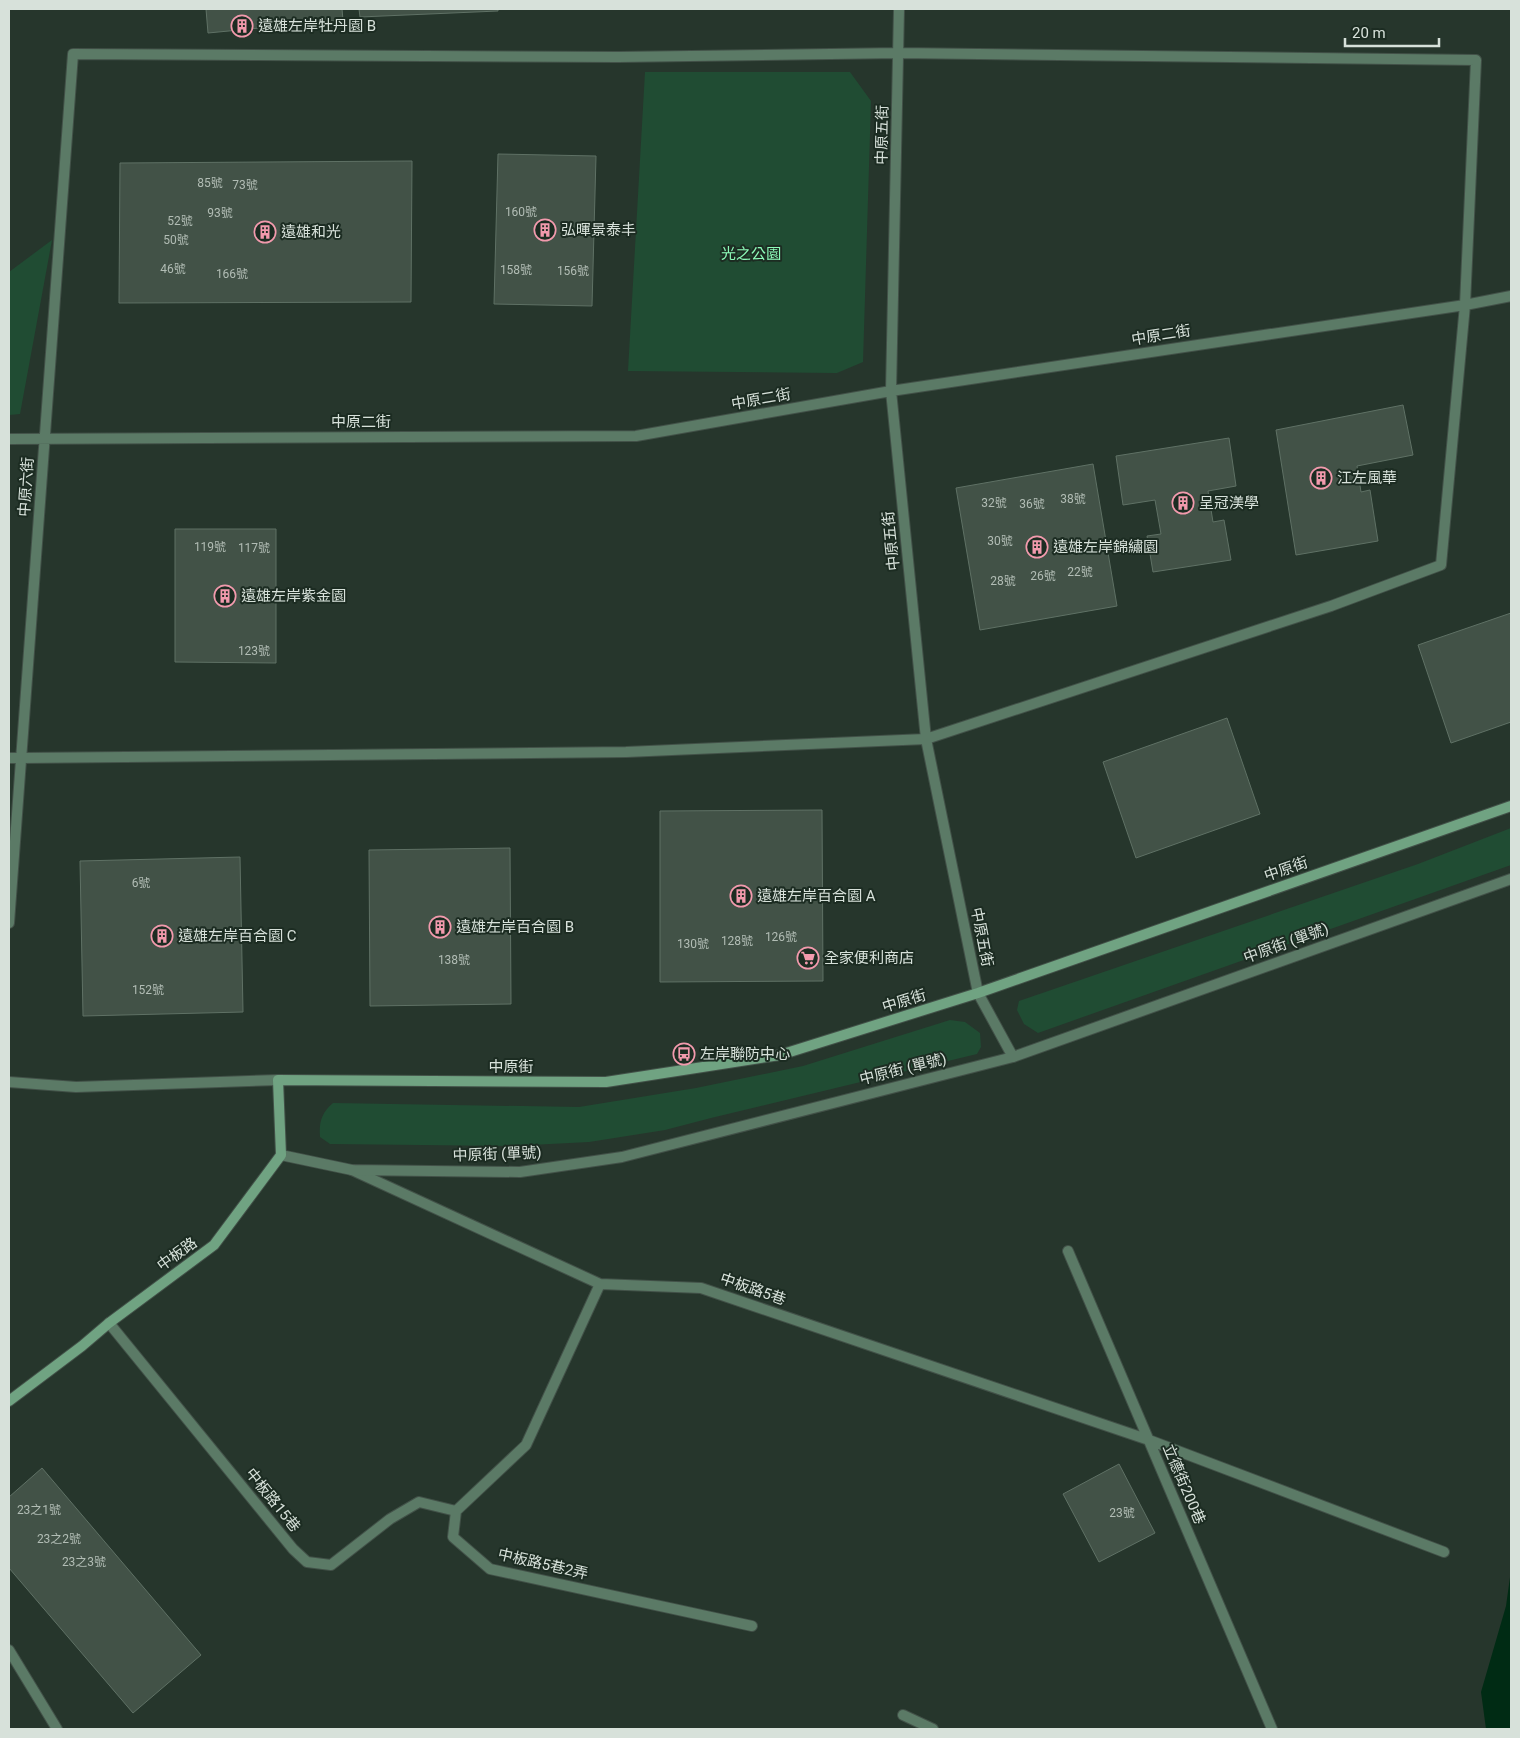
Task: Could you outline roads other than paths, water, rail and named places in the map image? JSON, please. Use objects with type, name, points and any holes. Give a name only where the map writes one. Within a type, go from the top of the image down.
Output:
[{"type":"street","name":"中原五街","points":[[900,9],[891,391],[926,738],[978,993],[1013,1057]]},
{"type":"street","name":"中原六街","points":[[9,923],[73,54],[618,57],[899,53]]},
{"type":"street","points":[[9,758],[626,752],[926,738],[1331,606],[1441,565],[1465,305],[1476,60],[899,53]]},
{"type":"street","name":"中原二街","points":[[9,439],[636,436],[891,391],[1465,305],[1511,296]]},
{"type":"street","name":"中原街","points":[[278,1080],[606,1082],[780,1055],[978,993],[1511,806]]},
{"type":"street","name":"中原街 (單號)","points":[[281,1155],[352,1170],[520,1172],[622,1157],[1013,1057],[1511,879]]},
{"type":"street","points":[[9,1082],[76,1087],[278,1080],[281,1155]]},
{"type":"street","name":"中板路","points":[[9,1401],[82,1346],[109,1323],[214,1245],[281,1155]]},
{"type":"street","name":"中板路5巷","points":[[352,1170],[600,1284],[701,1288],[1149,1440],[1444,1552]]},
{"type":"street","name":"立德街200巷","points":[[1068,1251],[1272,1729]]},
{"type":"street","points":[[456,1511],[526,1445],[600,1284]]},
{"type":"street","name":"中板路15巷","points":[[109,1323],[293,1549],[307,1562],[331,1565],[390,1519],[419,1502],[456,1511]]},
{"type":"street","name":"中板路5巷2弄","points":[[456,1511],[453,1537],[490,1569],[752,1626]]},
{"type":"street","points":[[9,1650],[57,1729]]},
{"type":"street","points":[[902,1715],[933,1729]]},
{"type":"place","name":"遠雄左岸牡丹園 B","points":[[242,26]]},
{"type":"place","name":"弘暉景泰丰","points":[[545,230]]},
{"type":"place","name":"遠雄和光","points":[[265,232]]},
{"type":"place","name":"江左風華","points":[[1321,478]]},
{"type":"place","name":"呈冠渼學","points":[[1183,503]]},
{"type":"place","name":"遠雄左岸錦繡園","points":[[1037,547]]},
{"type":"place","name":"遠雄左岸紫金園","points":[[225,596]]},
{"type":"place","name":"遠雄左岸百合園 A","points":[[741,896]]},
{"type":"place","name":"遠雄左岸百合園 B","points":[[440,927]]},
{"type":"place","name":"遠雄左岸百合園 C","points":[[162,936]]},
{"type":"place","name":"全家便利商店","points":[[808,958]]},
{"type":"place","name":"左岸聯防中心","points":[[684,1054]]},
{"type":"park label","name":"光之公園","points":[[751,254]]}]
